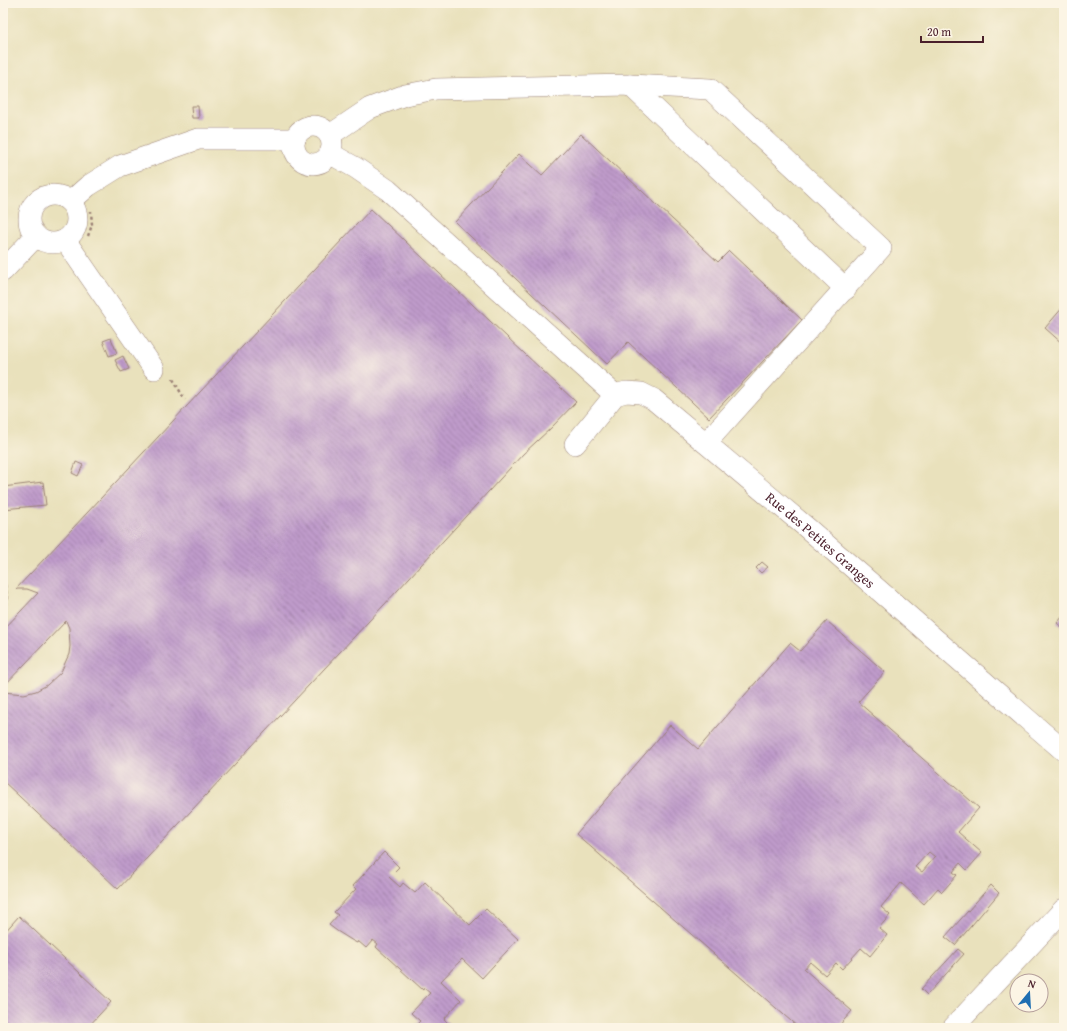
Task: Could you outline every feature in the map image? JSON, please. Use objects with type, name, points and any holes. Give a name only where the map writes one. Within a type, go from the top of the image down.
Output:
[{"type":"street","points":[[630,86],[846,289]]},
{"type":"street","points":[[575,444],[615,395],[388,190],[356,168],[330,144],[324,129],[318,126],[311,126],[304,128],[298,133],[295,139],[294,148],[296,155],[302,161],[310,164],[318,164],[326,160],[330,144],[370,108],[405,95],[436,89],[630,86],[710,89],[882,248],[706,443]]},
{"type":"street","points":[[70,202],[88,186],[120,166],[198,139],[295,139]]},
{"type":"street","points":[[48,196],[56,196],[70,202],[75,209],[76,214],[76,226],[72,234],[65,240],[50,243],[36,236],[29,221],[30,212],[34,205],[41,199],[48,196]]},
{"type":"street","points":[[3,271],[36,236]]},
{"type":"street","points":[[65,240],[162,372]]},
{"type":"street","name":"Rue des Petites Granges","points":[[615,395],[626,392],[641,393],[653,399],[806,527],[1064,751]]},
{"type":"street","points":[[953,1028],[1064,909]]},
{"type":"path","points":[[87,238],[92,226],[90,207],[93,201],[98,197],[88,186]]},
{"type":"path","points":[[162,372],[185,400]]},
{"type":"path","points":[[3,573],[8,602],[3,604]]},
{"type":"building","points":[[191,106],[198,106],[199,118],[192,118]]},
{"type":"building","points":[[581,134],[718,262],[729,251],[802,320],[709,418],[628,342],[607,364],[455,222],[519,154],[542,175]]},
{"type":"building","points":[[371,209],[576,402],[523,454],[118,889],[3,781],[3,692],[24,694],[36,691],[47,685],[61,672],[69,654],[70,646],[69,628],[66,621],[3,687],[3,630],[38,593],[27,589],[16,589]]},
{"type":"building","points":[[1064,306],[1064,345],[1045,328]]},
{"type":"building","points":[[111,338],[117,353],[109,356],[103,341]]},
{"type":"building","points":[[123,356],[129,369],[121,372],[115,360]]},
{"type":"building","points":[[76,462],[83,465],[78,476],[72,473]]},
{"type":"building","points":[[43,482],[46,505],[3,509],[3,487]]},
{"type":"building","points":[[762,562],[768,567],[761,573],[756,568]]},
{"type":"building","points":[[1064,615],[1064,629],[1057,623]]},
{"type":"building","points":[[827,621],[885,672],[858,702],[979,808],[958,832],[982,853],[967,870],[960,863],[953,872],[957,875],[942,892],[938,888],[924,904],[901,883],[881,907],[890,915],[879,928],[887,935],[870,956],[861,948],[842,969],[836,963],[825,975],[810,962],[804,969],[852,1011],[837,1028],[799,1028],[576,834],[670,725],[698,749],[790,643],[800,651]],"holes":[[[929,852],[935,857],[922,872],[915,867]]]},
{"type":"building","points":[[384,852],[399,867],[389,877],[400,887],[403,883],[415,893],[425,882],[470,925],[486,909],[518,939],[482,978],[462,959],[441,981],[461,1000],[444,1019],[453,1028],[413,1028],[420,1021],[411,1013],[430,993],[424,988],[423,990],[376,947],[378,944],[373,940],[366,948],[358,941],[357,943],[353,941],[329,925],[338,915],[334,912],[356,889],[353,886]]},
{"type":"building","points":[[991,885],[999,893],[955,945],[945,937]]},
{"type":"building","points":[[19,916],[111,1002],[87,1028],[3,1028],[3,934]]},
{"type":"building","points":[[958,949],[964,954],[927,995],[921,989]]}]
